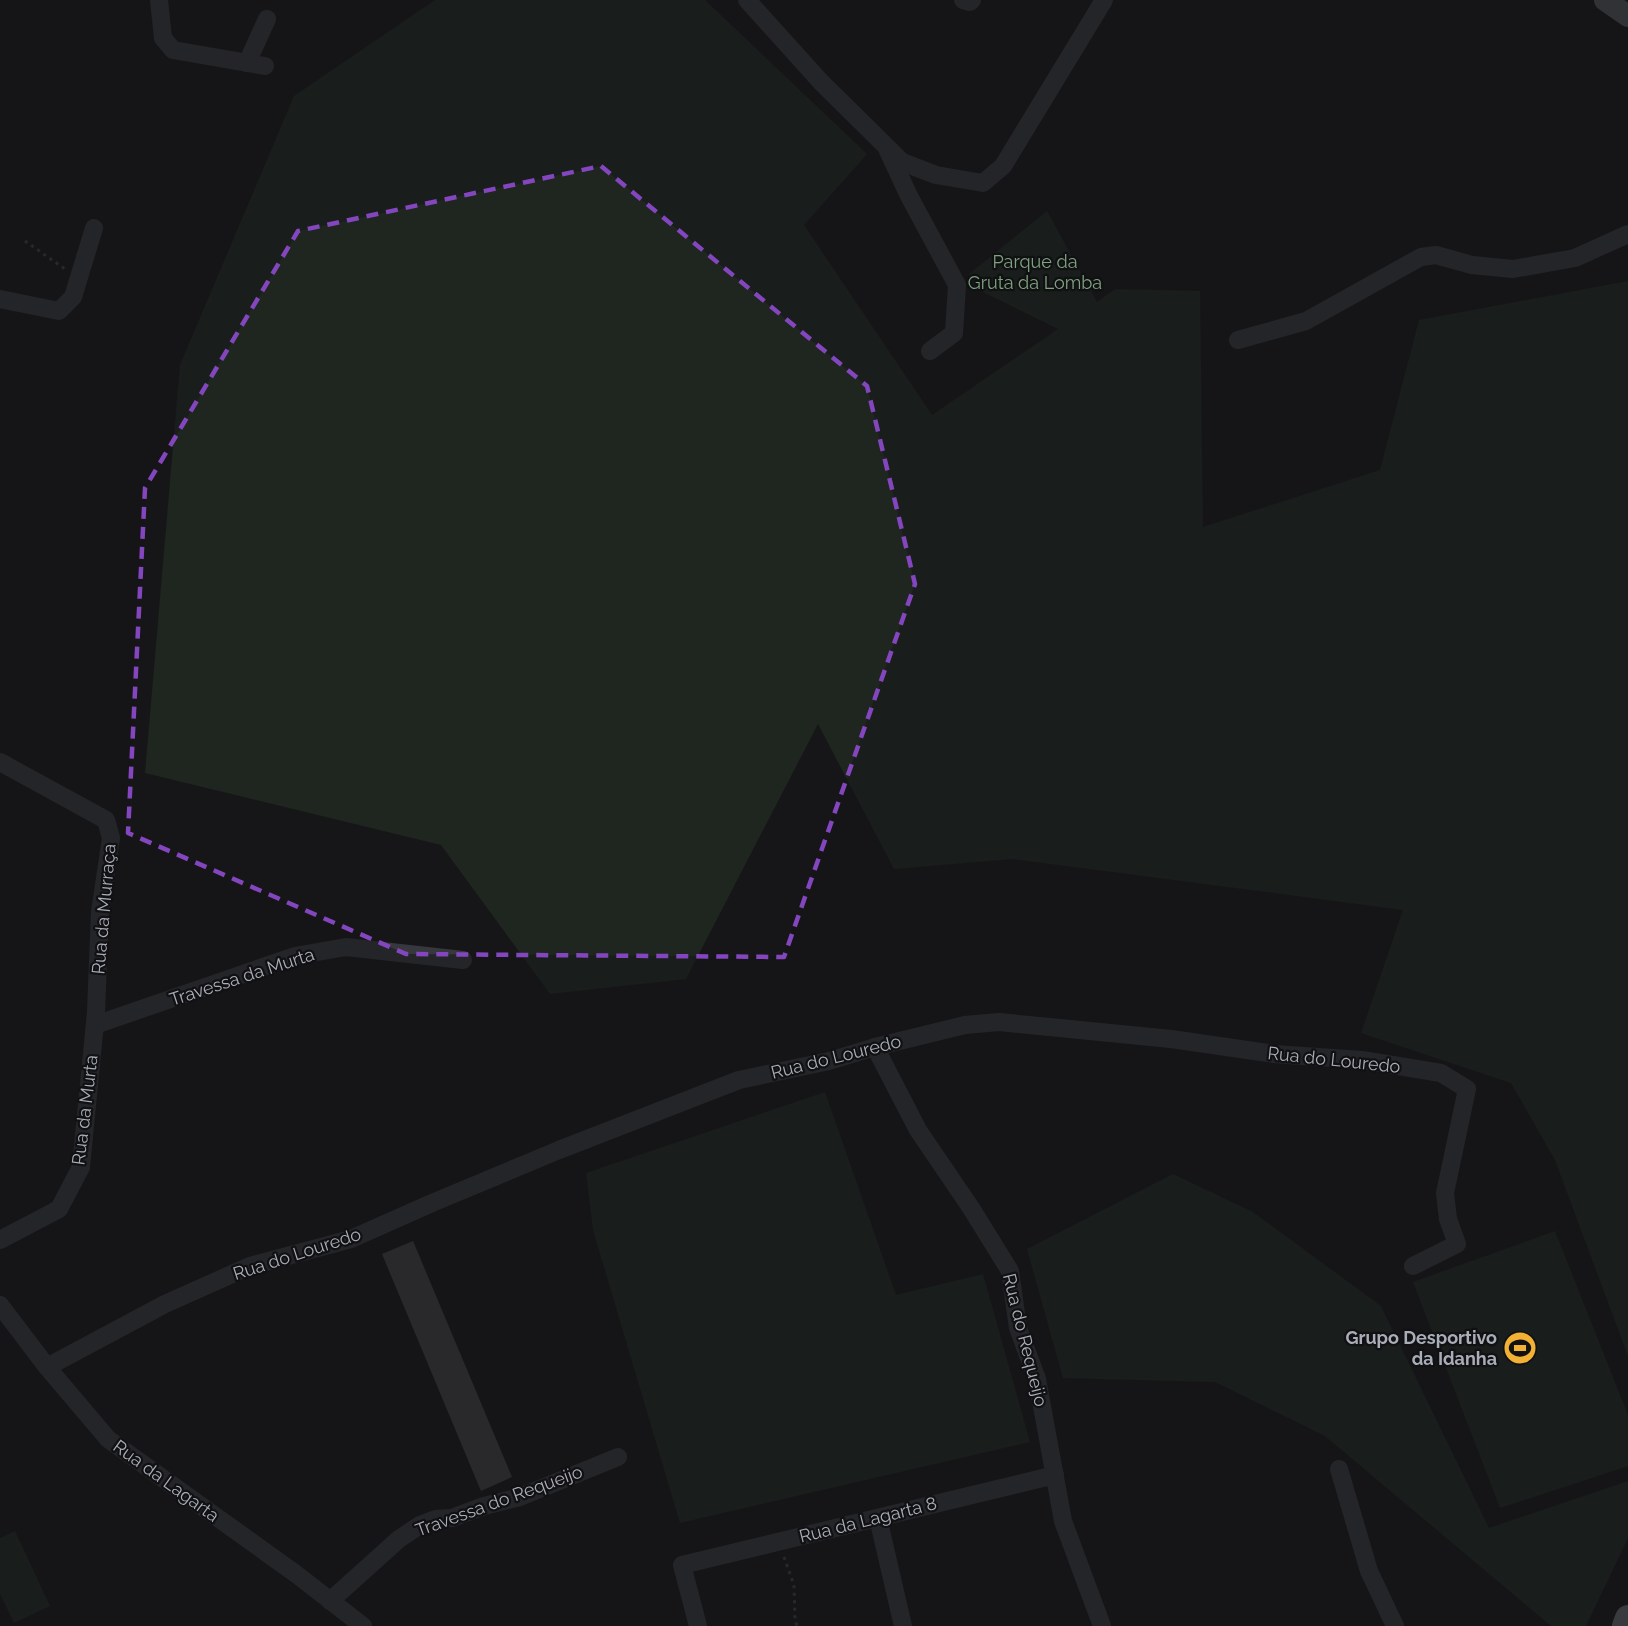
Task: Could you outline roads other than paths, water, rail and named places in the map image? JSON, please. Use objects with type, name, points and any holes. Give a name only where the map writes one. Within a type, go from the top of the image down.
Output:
[{"type":"highway","points":[[1624,1626],[1628,1618]]},
{"type":"main road","points":[[1605,0],[1628,16]]},
{"type":"street","points":[[159,0],[163,38],[173,50],[256,64],[267,19]]},
{"type":"street","points":[[747,0],[821,81],[902,162],[936,176],[983,183],[1004,166],[1104,0]]},
{"type":"street","points":[[963,0],[972,0]]},
{"type":"street","points":[[885,144],[909,196],[957,285],[954,333],[930,351]]},
{"type":"street","points":[[0,299],[59,310],[73,297],[94,228]]},
{"type":"street","points":[[1239,340],[1306,321],[1421,257],[1436,255],[1472,265],[1513,269],[1575,258],[1628,234]]},
{"type":"street","name":"Rua da Murraça","points":[[0,762],[106,820],[111,838],[100,912],[95,1018]]},
{"type":"street","name":"Travessa da Murta","points":[[95,1018],[295,956],[346,947],[463,960]]},
{"type":"street","name":"Rua da Murta","points":[[0,1240],[59,1209],[81,1167],[95,1018]]},
{"type":"street","name":"Rua do Louredo","points":[[47,1367],[165,1304],[250,1266],[351,1239],[548,1155],[739,1080],[830,1061],[874,1047],[965,1025],[999,1022],[1171,1039],[1274,1054],[1362,1060],[1441,1072],[1467,1089],[1445,1193],[1448,1219],[1457,1244],[1413,1266]]},
{"type":"street","name":"Rua do Requeijo","points":[[874,1047],[918,1130],[1010,1271],[1018,1328],[1036,1379],[1063,1521],[1102,1626]]},
{"type":"street","name":"Rua da Lagarta","points":[[0,1305],[47,1367],[108,1439],[363,1626]]},
{"type":"street","name":"Travessa do Requeijo","points":[[330,1601],[399,1539],[420,1525],[436,1519],[452,1518],[484,1506],[520,1497],[618,1457]]},
{"type":"street","points":[[1339,1469],[1369,1571],[1395,1626]]},
{"type":"street","name":"Rua da Lagarta 8","points":[[698,1626],[682,1565],[1055,1475]]},
{"type":"street","points":[[878,1518],[903,1626]]},
{"type":"place","name":"Grupo Desportivo da Idanha","points":[[1520,1348]]},
{"type":"park label","name":"Parque da Gruta da Lomba","points":[[1035,272]]}]
